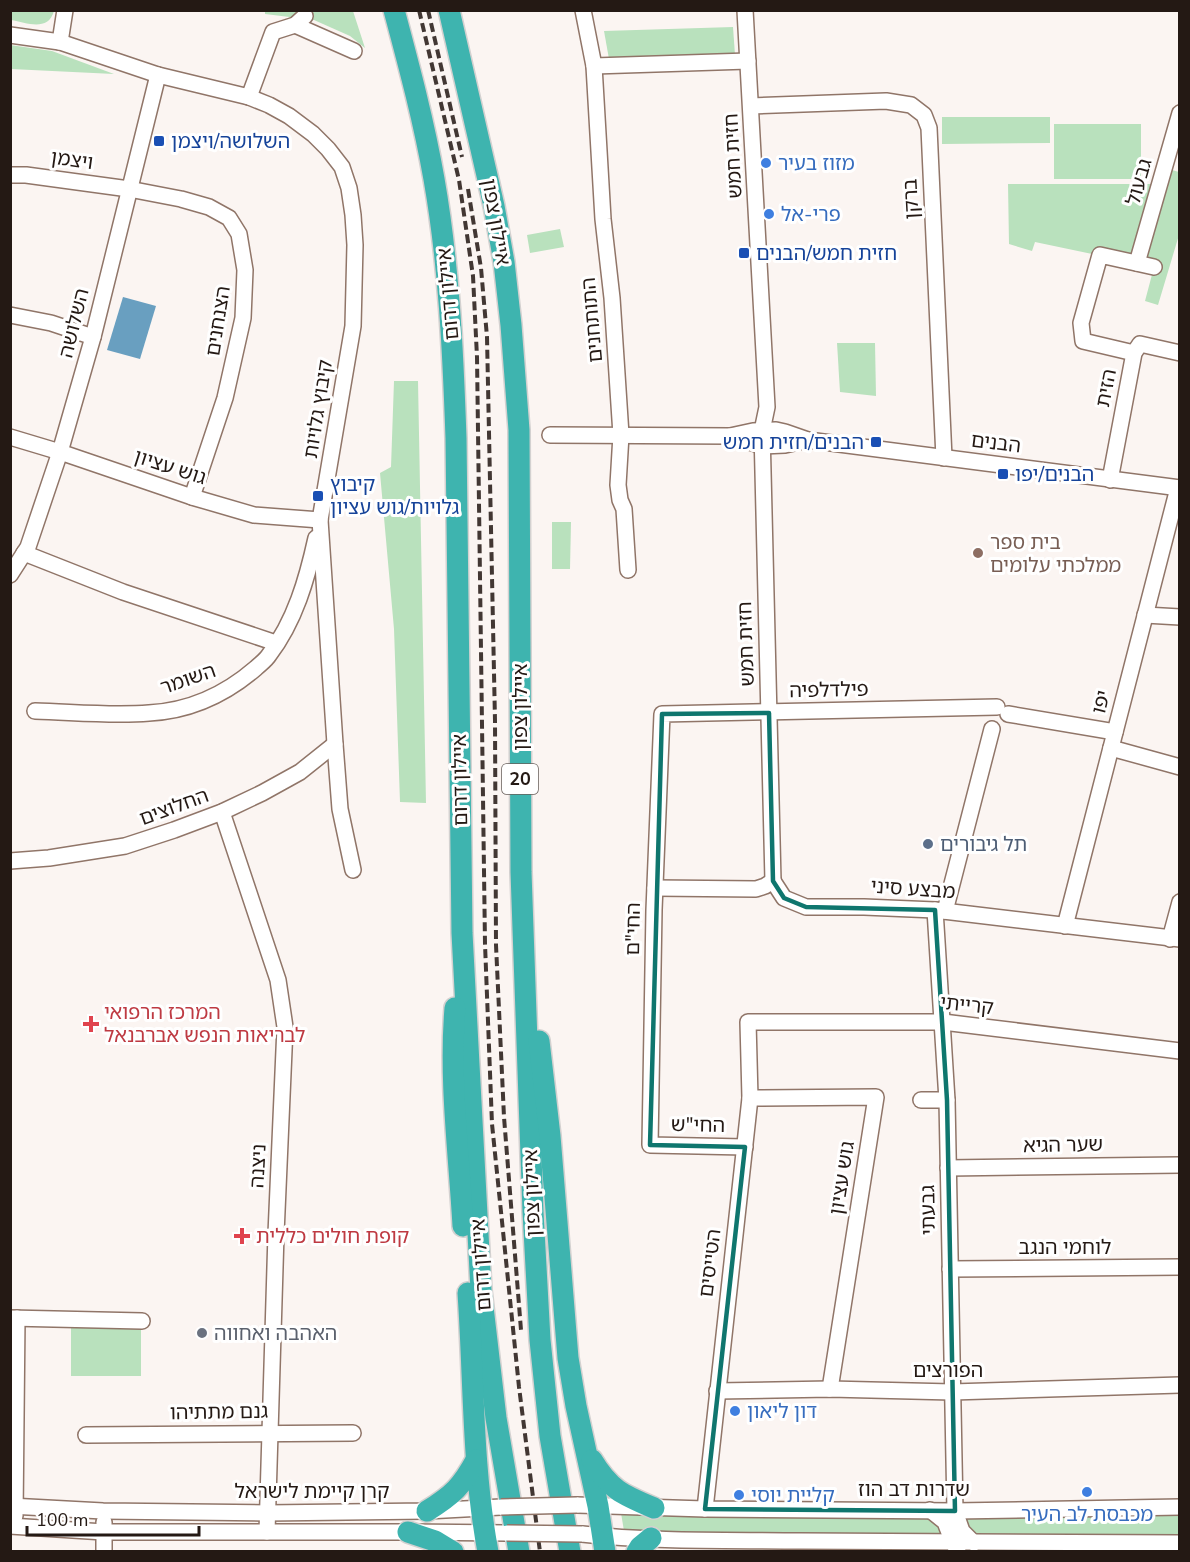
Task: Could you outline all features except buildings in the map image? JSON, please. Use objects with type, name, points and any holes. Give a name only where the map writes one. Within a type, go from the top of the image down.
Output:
[{"type":"highway","name":"איילון דרום","points":[[394,10],[422,116],[435,180],[445,254],[456,438],[462,933],[481,1290],[496,1418],[519,1551]]},
{"type":"highway","name":"איילון צפון","points":[[449,10],[494,206],[504,262],[511,325],[519,430],[521,872],[532,1212],[540,1340],[550,1436],[570,1551]]},
{"type":"highway","points":[[521,872],[550,1136],[568,1358],[584,1447],[587,1506],[597,1541]]},
{"type":"highway","points":[[462,933],[453,1033],[453,1067],[476,1460],[491,1508],[486,1542]]},
{"type":"highway","points":[[584,1447],[607,1482],[621,1493],[654,1508]]},
{"type":"highway","points":[[427,1511],[457,1490],[476,1460]]},
{"type":"highway","points":[[408,1532],[435,1541],[453,1551]]},
{"type":"street","points":[[60,42],[65,10]]},
{"type":"street","name":"התותחנים","points":[[583,10],[594,66],[603,219],[612,298],[621,435],[618,485],[624,509],[628,570]]},
{"type":"street","name":"חזית חמש","points":[[746,10],[769,438],[769,712],[773,881]]},
{"type":"street","points":[[249,97],[273,32],[300,20],[354,51]]},
{"type":"street","name":"קיבוץ גלויות","points":[[10,35],[60,42],[158,75],[249,97],[269,105],[314,134],[342,167],[349,188],[353,216],[355,245],[353,326],[320,520],[340,809],[353,870]]},
{"type":"street","points":[[594,66],[748,61]]},
{"type":"street","name":"השלושה","points":[[10,575],[28,547],[60,452],[93,338],[158,75]]},
{"type":"street","name":"ברקן","points":[[751,106],[886,101],[911,105],[924,115],[929,128],[944,458]]},
{"type":"street","name":"גבעול","points":[[1137,263],[1179,112]]},
{"type":"street","name":"ויצמן","points":[[10,175],[26,175],[129,189]]},
{"type":"street","name":"הצנחנים","points":[[129,189],[209,207],[229,218],[239,234],[245,270],[243,318],[225,398],[192,497]]},
{"type":"street","points":[[1155,267],[1100,255],[1081,323],[1083,341],[1110,348],[1179,353]]},
{"type":"street","points":[[10,315],[51,323],[93,338]]},
{"type":"street","name":"הזית","points":[[1110,480],[1137,349]]},
{"type":"street","name":"הבנים","points":[[550,435],[730,436],[808,440],[1179,488]]},
{"type":"street","name":"גוש עציון","points":[[10,437],[254,515],[320,520]]},
{"type":"street","name":"יפו","points":[[1065,926],[1179,488]]},
{"type":"street","name":"השומר","points":[[35,711],[151,713],[184,707],[217,696],[244,678],[268,657],[288,626],[302,593],[320,520]]},
{"type":"street","points":[[24,554],[123,592],[276,643]]},
{"type":"street","points":[[1145,615],[1179,617]]},
{"type":"street","name":"פילדלפיה","points":[[662,714],[1002,711],[1115,732]]},
{"type":"street","name":"החי\"ם","points":[[650,1145],[655,888],[662,714]]},
{"type":"street","name":"גבעתי","points":[[954,1511],[947,1100],[940,910],[992,729]]},
{"type":"street","name":"החלוצים","points":[[10,861],[49,858],[125,846],[174,831],[262,793],[300,771],[335,744]]},
{"type":"street","points":[[1111,748],[1179,767]]},
{"type":"street","name":"ניצנה","points":[[222,812],[278,980],[285,1027],[267,1532]]},
{"type":"street","points":[[655,888],[756,888],[773,881]]},
{"type":"street","name":"מבצע סיני","points":[[773,881],[784,898],[806,907],[940,910],[1174,939]]},
{"type":"street","points":[[1174,939],[1179,902]]},
{"type":"street","name":"קרייתי","points":[[748,1022],[943,1022],[1179,1051]]},
{"type":"street","name":"הטייסים","points":[[705,1509],[750,1098],[748,1022]]},
{"type":"street","name":"גוש עציון","points":[[750,1098],[876,1097],[830,1389]]},
{"type":"street","points":[[921,1100],[947,1100]]},
{"type":"street","name":"החי\"ש","points":[[650,1145],[745,1147]]},
{"type":"street","name":"שער הגיא","points":[[948,1168],[1179,1165]]},
{"type":"street","name":"לוחמי הנגב","points":[[950,1269],[1179,1267]]},
{"type":"street","points":[[13,1527],[14,1318],[142,1321]]},
{"type":"street","name":"הפורצים","points":[[717,1391],[830,1389],[952,1392],[1179,1385]]},
{"type":"street","name":"גנם מתתיהו","points":[[86,1435],[353,1433]]},
{"type":"street","name":"קרן קיימת לישראל","points":[[13,1506],[103,1511],[267,1513],[587,1506]]},
{"type":"street","name":"שדרות דב הוז","points":[[587,1506],[954,1511],[1179,1507]]},
{"type":"street","points":[[930,1510],[945,1522],[956,1547]]},
{"type":"street","points":[[103,1511],[104,1551]]},
{"type":"street","points":[[954,1511],[970,1547]]},
{"type":"street","name":"קרן קיימת לישראל","points":[[13,1527],[104,1532],[408,1532],[486,1542],[507,1533],[597,1541]]},
{"type":"street","points":[[597,1541],[666,1545],[956,1547],[1179,1543]]},
{"type":"highlighted area","points":[[769,713],[773,881],[784,898],[806,907],[935,910],[947,1100],[955,1511],[705,1509],[745,1147],[650,1145],[662,714]]},
{"type":"green space","points":[[11,10],[54,11],[47,22],[30,24],[11,20]]},
{"type":"green space","points":[[265,10],[353,11],[365,48],[350,36],[314,20],[265,14]]},
{"type":"green space","points":[[733,27],[735,55],[609,59],[604,31]]},
{"type":"green space","points":[[10,45],[52,51],[114,74],[11,69]]},
{"type":"green space","points":[[942,117],[1050,117],[1050,143],[942,144]]},
{"type":"green space","points":[[1054,124],[1141,124],[1141,179],[1054,179]]},
{"type":"green space","points":[[1165,168],[1179,172],[1179,235],[1158,305],[1145,301],[1154,267],[1035,242],[1032,251],[1009,244],[1008,184],[1160,184]]},
{"type":"green space","points":[[560,229],[564,247],[530,253],[527,235]]},
{"type":"green space","points":[[837,343],[875,343],[876,396],[840,392]]},
{"type":"green space","points":[[394,381],[418,381],[426,803],[400,802],[394,629],[380,473],[391,467]]},
{"type":"green space","points":[[552,522],[571,522],[570,569],[552,569]]},
{"type":"green space","points":[[71,1326],[141,1327],[141,1376],[71,1376]]},
{"type":"green space","points":[[620,1507],[930,1510],[953,1543],[625,1537]]},
{"type":"green space","points":[[1179,1507],[1179,1543],[974,1543],[955,1511]]},
{"type":"water","points":[[123,297],[156,306],[140,359],[107,350]]},
{"type":"railway","points":[[419,10],[459,180],[473,276],[477,357],[485,944],[492,1124],[519,1387],[540,1552]]},
{"type":"railway","points":[[428,10],[462,157]]},
{"type":"railway","points":[[468,189],[481,268],[487,337],[495,721],[496,945],[504,1117],[521,1330]]},
{"type":"place","name":"השלושה/ויצמן","points":[[159,141]]},
{"type":"place","name":"מזוז בעיר","points":[[766,163]]},
{"type":"place","name":"פרי-אל","points":[[769,214]]},
{"type":"place","name":"חזית חמש/הבנים","points":[[744,253]]},
{"type":"place","name":"הבנים/חזית חמש","points":[[876,442]]},
{"type":"place","name":"הבנים/יפו","points":[[1003,474]]},
{"type":"place","name":"קיבוץ גלויות/גוש עציון","points":[[318,496]]},
{"type":"place","name":"בית ספר ממלכתי עלומים","points":[[978,553]]},
{"type":"place","name":"תל גיבורים","points":[[928,844]]},
{"type":"place","name":"המרכז הרפואי לבריאות הנפש אברבנאל","points":[[91,1024]]},
{"type":"place","name":"קופת חולים כללית","points":[[242,1236]]},
{"type":"place","name":"האהבה ואחווה","points":[[202,1333]]},
{"type":"place","name":"דון ליאון","points":[[735,1411]]},
{"type":"place","name":"מכבסת לב העיר","points":[[1087,1492]]},
{"type":"place","name":"קליית יוסי","points":[[739,1495]]}]
